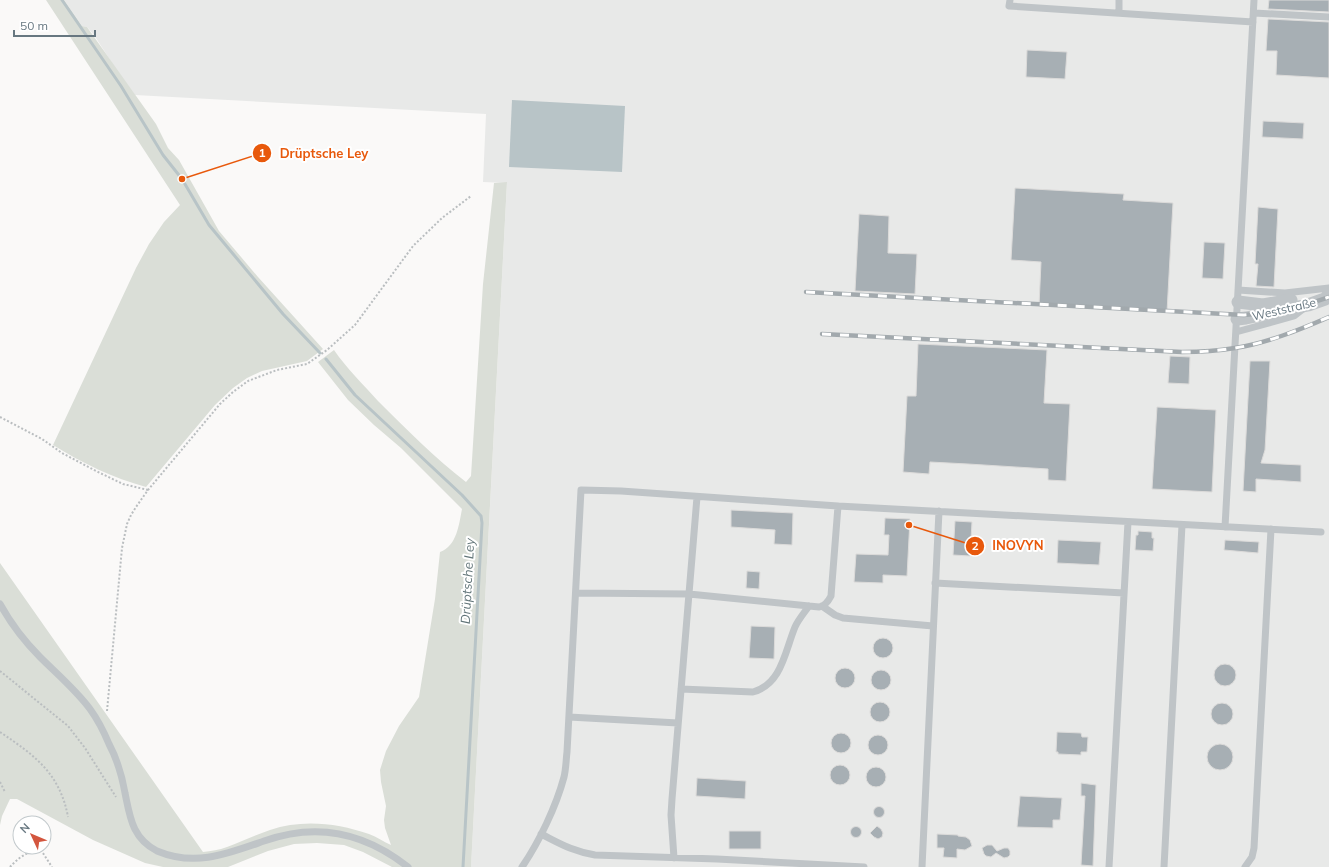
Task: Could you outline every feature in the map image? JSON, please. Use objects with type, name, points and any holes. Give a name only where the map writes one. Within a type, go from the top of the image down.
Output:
[{"type":"street","name":"Weststraße","points":[[1238,296],[1263,305],[1293,300],[1329,288]]},
{"type":"street","name":"Weststraße","points":[[1237,325],[1246,318],[1308,305],[1325,299],[1329,294]]},
{"type":"lane","points":[[1010,0],[1009,6],[1253,22]]},
{"type":"lane","points":[[1118,13],[1119,0]]},
{"type":"lane","points":[[1225,527],[1254,0]]},
{"type":"lane","points":[[1254,13],[1329,17]]},
{"type":"lane","points":[[522,867],[541,834],[553,808],[564,775],[567,752],[581,490],[621,491],[838,506],[1321,532]]},
{"type":"lane","points":[[674,858],[671,815],[697,497]]},
{"type":"lane","points":[[822,606],[831,596],[838,506]]},
{"type":"lane","points":[[922,867],[939,511]]},
{"type":"lane","points":[[1109,867],[1128,522]]},
{"type":"lane","points":[[1164,867],[1182,525]]},
{"type":"lane","points":[[1245,867],[1252,856],[1254,848],[1271,529]]},
{"type":"lane","points":[[935,583],[1124,593]]},
{"type":"lane","points":[[576,593],[689,594],[822,606],[835,615],[843,618],[933,626]]},
{"type":"lane","points":[[0,604],[16,630],[39,656],[76,693],[90,709],[98,722],[110,745],[120,771],[130,818],[138,834],[147,845],[173,858],[207,860],[237,852],[264,841],[282,836],[300,832],[319,832],[350,836],[364,840],[378,847],[408,867]]},
{"type":"lane","points":[[681,689],[753,692],[761,690],[771,683],[776,676],[789,647],[795,627],[809,606]]},
{"type":"lane","points":[[569,717],[678,723]]},
{"type":"lane","points":[[541,834],[568,848],[594,855],[864,867]]},
{"type":"path","points":[[107,711],[124,535],[131,515],[148,490],[220,404],[233,392],[248,381],[262,375],[307,364],[318,357],[355,326],[413,246],[442,218],[471,196]]},
{"type":"path","points":[[0,416],[42,439],[62,454],[96,471],[123,484],[148,490]]},
{"type":"path","points":[[0,671],[68,726],[85,748],[118,799]]},
{"type":"path","points":[[0,732],[17,743],[47,769],[62,792],[68,816]]},
{"type":"path","points":[[0,782],[5,792]]},
{"type":"path","points":[[10,867],[16,861],[33,850],[41,850],[52,867]]},
{"type":"shaded area","points":[[46,0],[64,0],[82,26],[87,27],[156,124],[168,148],[179,160],[219,231],[323,349],[307,361],[262,371],[247,378],[233,388],[215,405],[146,487],[98,469],[53,445],[136,268],[149,244],[164,222],[180,205]]},
{"type":"shaded area","points":[[64,0],[1329,0],[1329,867],[471,867],[507,183],[483,182],[486,114],[135,95],[94,35],[87,27],[82,26]]},
{"type":"shaded area","points":[[512,100],[625,106],[622,172],[509,167]]},
{"type":"shaded area","points":[[507,182],[471,867],[392,867],[363,852],[344,845],[317,843],[294,844],[268,851],[228,867],[163,867],[145,863],[93,840],[52,818],[52,815],[47,815],[17,799],[10,799],[2,816],[0,825],[0,563],[203,852],[224,848],[264,832],[294,824],[320,824],[345,827],[372,835],[391,845],[385,828],[384,820],[386,806],[380,770],[386,751],[399,726],[419,697],[435,599],[440,552],[446,549],[454,540],[462,509],[401,448],[348,400],[318,362],[334,350],[378,401],[410,433],[466,482],[471,476],[483,284],[494,183]]},
{"type":"building","points":[[1269,0],[1329,0],[1329,12],[1268,9]]},
{"type":"building","points":[[1268,19],[1329,22],[1329,78],[1276,75],[1277,51],[1266,51]]},
{"type":"building","points":[[1027,50],[1067,52],[1065,79],[1026,77]]},
{"type":"building","points":[[1263,121],[1304,123],[1303,139],[1262,137]]},
{"type":"building","points":[[1015,188],[1124,194],[1123,200],[1173,203],[1167,312],[1039,306],[1041,262],[1011,260]]},
{"type":"building","points":[[1258,207],[1278,209],[1274,287],[1256,286],[1258,264],[1255,264]]},
{"type":"building","points":[[859,214],[889,216],[888,253],[917,254],[915,294],[855,291]]},
{"type":"building","points":[[1204,242],[1225,243],[1223,279],[1202,278]]},
{"type":"building","points":[[918,344],[1047,350],[1044,403],[1070,404],[1066,481],[1048,480],[1048,469],[968,464],[930,462],[929,474],[903,472],[907,396],[916,396]]},
{"type":"building","points":[[1170,356],[1190,357],[1189,384],[1168,383]]},
{"type":"building","points":[[1250,361],[1270,361],[1265,450],[1261,463],[1301,465],[1301,482],[1256,479],[1256,492],[1243,491]]},
{"type":"building","points":[[1157,407],[1216,410],[1212,492],[1152,489]]},
{"type":"building","points":[[731,510],[793,513],[792,545],[774,544],[775,530],[731,527]]},
{"type":"building","points":[[885,518],[910,519],[907,576],[883,575],[883,583],[854,582],[856,554],[888,555],[889,535],[884,535]]},
{"type":"building","points":[[955,521],[972,522],[970,556],[953,555]]},
{"type":"building","points":[[1138,531],[1152,532],[1152,538],[1154,538],[1153,551],[1135,550],[1136,535],[1138,535]]},
{"type":"building","points":[[1058,540],[1101,542],[1099,565],[1057,563]]},
{"type":"building","points":[[1225,540],[1259,542],[1258,553],[1224,550]]},
{"type":"building","points":[[747,571],[760,572],[759,589],[746,588]]},
{"type":"building","points":[[751,626],[775,627],[774,659],[749,658]]},
{"type":"building","points":[[883,638],[890,641],[893,648],[890,655],[883,658],[876,655],[873,648],[876,641]]},
{"type":"building","points":[[1225,664],[1233,667],[1236,675],[1233,683],[1225,686],[1217,683],[1214,675],[1217,667]]},
{"type":"building","points":[[845,668],[852,671],[855,678],[852,685],[845,688],[838,685],[835,678],[838,671]]},
{"type":"building","points":[[881,670],[888,673],[891,680],[888,687],[881,690],[874,687],[871,680],[874,673]]},
{"type":"building","points":[[880,702],[887,705],[890,712],[887,719],[880,722],[873,719],[870,712],[873,705]]},
{"type":"building","points":[[1222,703],[1230,706],[1233,714],[1230,722],[1222,725],[1214,722],[1211,714],[1214,706]]},
{"type":"building","points":[[1057,732],[1081,733],[1082,737],[1088,737],[1087,752],[1081,752],[1081,755],[1058,754],[1058,752],[1056,752]]},
{"type":"building","points":[[841,733],[848,736],[851,743],[848,750],[841,753],[834,750],[831,743],[834,736]]},
{"type":"building","points":[[878,735],[885,738],[888,745],[885,752],[878,755],[871,752],[868,745],[871,738]]},
{"type":"building","points":[[1220,744],[1229,748],[1233,757],[1229,766],[1220,770],[1211,766],[1207,757],[1211,748]]},
{"type":"building","points":[[840,765],[847,768],[850,775],[847,782],[840,785],[833,782],[830,775],[833,768]]},
{"type":"building","points":[[876,767],[883,770],[886,777],[883,784],[876,787],[869,784],[866,777],[869,770]]},
{"type":"building","points":[[697,778],[746,781],[745,799],[696,796]]},
{"type":"building","points":[[1081,783],[1096,785],[1093,866],[1081,865],[1085,796],[1081,796]]},
{"type":"building","points":[[1020,796],[1062,798],[1060,820],[1053,820],[1053,828],[1017,827]]},
{"type":"building","points":[[879,806],[883,808],[885,812],[883,816],[879,818],[875,816],[873,812],[875,808]]},
{"type":"building","points":[[856,826],[860,828],[862,832],[860,836],[856,838],[852,836],[850,832],[852,828]]},
{"type":"building","points":[[877,826],[883,833],[882,837],[878,839],[870,833]]},
{"type":"building","points":[[729,831],[761,831],[761,849],[729,849]]},
{"type":"building","points":[[937,834],[966,837],[970,840],[972,846],[965,850],[957,849],[957,858],[943,857],[944,848],[937,848]]},
{"type":"building","points":[[987,845],[992,845],[997,851],[1008,848],[1010,855],[1004,858],[996,853],[991,857],[986,856],[982,848]]},
{"type":"waterway","name":"Drüptsche Ley","points":[[62,0],[121,86],[163,155],[182,179],[209,225],[283,314],[320,353]]},
{"type":"waterway","name":"Drüptsche Ley","points":[[326,359],[355,395],[462,495],[481,516],[482,523],[463,867]]},
{"type":"railway","points":[[806,292],[1244,315],[1287,309],[1329,297]]},
{"type":"railway","points":[[822,334],[1195,352],[1215,351],[1259,343],[1295,331],[1329,317]]},
{"type":"place","name":"Drüptsche Ley","points":[[182,179]]},
{"type":"place","name":"INOVYN","points":[[909,525]]}]
